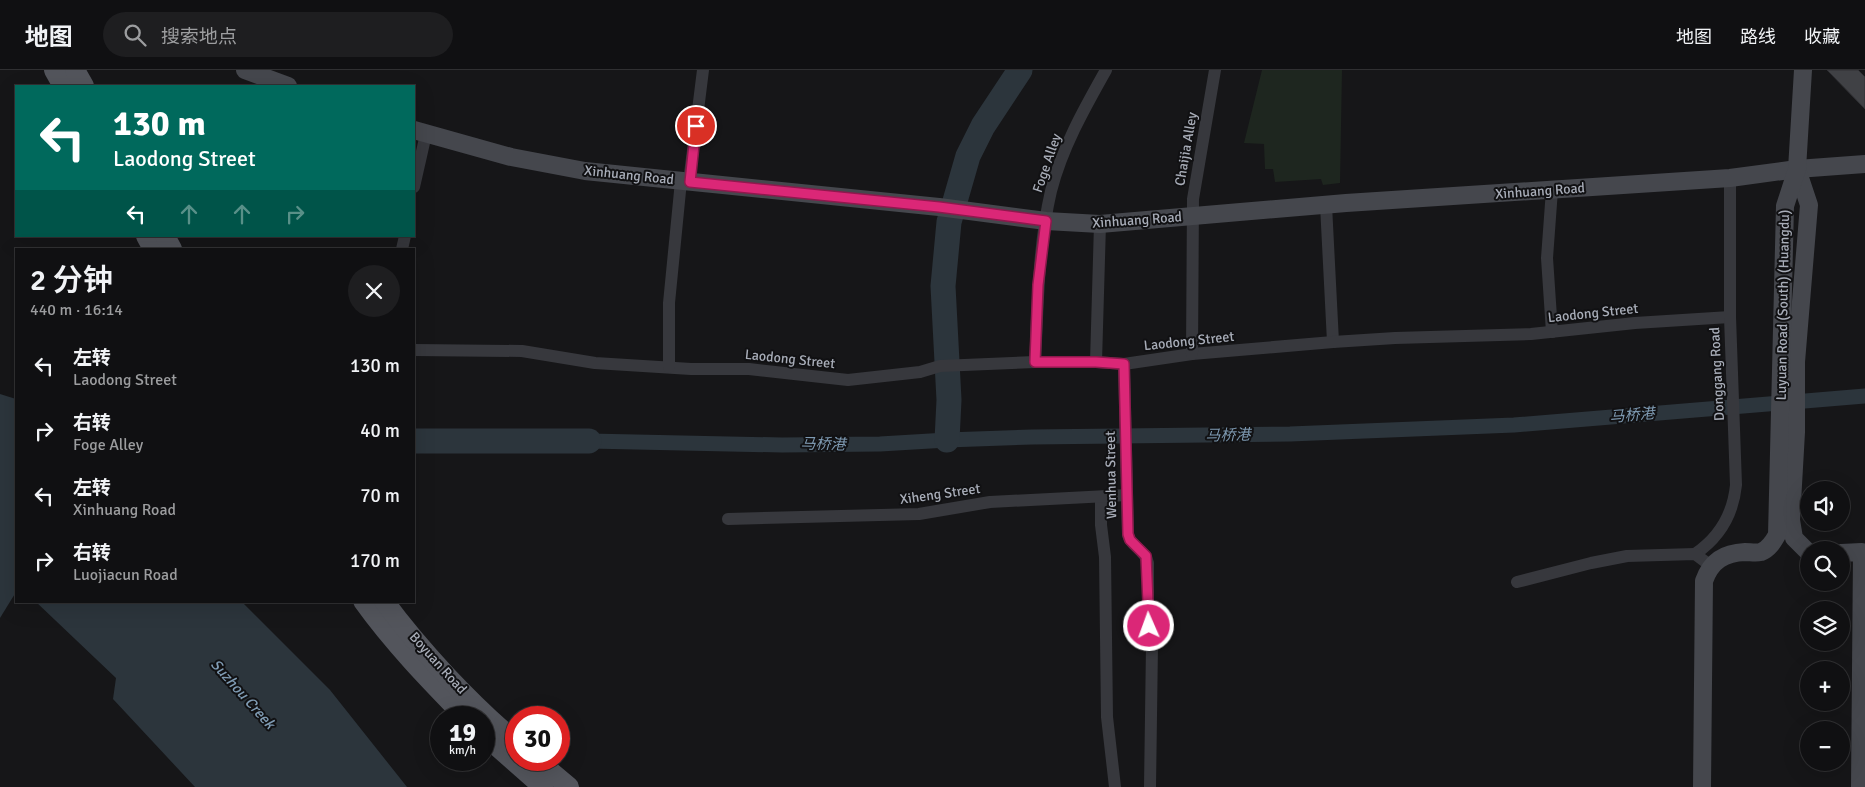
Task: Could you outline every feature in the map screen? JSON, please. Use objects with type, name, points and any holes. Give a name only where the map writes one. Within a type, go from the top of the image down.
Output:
[{"type":"main road","points":[[54,70],[62,85]]},
{"type":"main road","points":[[75,70],[83,85]]},
{"type":"main road","name":"Boyuan Road","points":[[364,603],[429,680],[454,706]]},
{"type":"main road","name":"Boyuan Road","points":[[386,603],[442,670],[505,732]]},
{"type":"main road","points":[[495,745],[543,787]]},
{"type":"main road","points":[[550,771],[569,787]]},
{"type":"street","points":[[245,70],[285,85]]},
{"type":"street","points":[[669,367],[669,303],[685,181],[703,70]]},
{"type":"street","name":"Foge Alley","points":[[1035,362],[1038,285],[1051,192],[1066,147],[1086,105],[1106,70]]},
{"type":"street","name":"Chaijia Alley","points":[[1192,354],[1192,217],[1196,174],[1215,70]]},
{"type":"street","points":[[1797,169],[1803,70]]},
{"type":"street","points":[[415,178],[420,132]]},
{"type":"street","name":"Xinhuang Road","points":[[420,132],[550,165],[585,171],[939,207],[1046,221],[1100,224],[1326,205],[1730,178],[1797,169],[1865,164]]},
{"type":"street","name":"Luyuan Road (South) (Huangdu)","points":[[1789,362],[1809,205],[1797,169]]},
{"type":"street","name":"Luyuan Road (South) (Huangdu)","points":[[1797,169],[1784,206],[1789,362],[1788,432],[1791,520],[1794,538],[1800,544]]},
{"type":"street","name":"Donggang Road","points":[[1695,554],[1712,542],[1729,517],[1734,499],[1736,459],[1730,317],[1730,178]]},
{"type":"street","points":[[1552,190],[1546,258],[1552,332]]},
{"type":"street","points":[[1326,205],[1334,342]]},
{"type":"street","points":[[1096,362],[1100,224]]},
{"type":"street","name":"Laodong Street","points":[[415,350],[522,350],[596,362],[669,367],[749,369],[848,380],[920,372],[947,366],[1035,362],[1124,364],[1192,354],[1334,342],[1552,332],[1635,323],[1730,317]]},
{"type":"street","name":"Wenhua Street","points":[[1124,364],[1130,540],[1143,552],[1148,563],[1148,614],[1152,653],[1150,787]]},
{"type":"street","name":"Luyuan Road (South) (Huangdu)","points":[[1711,566],[1727,554],[1761,552],[1770,546],[1777,536],[1788,432]]},
{"type":"street","name":"Xiheng Street","points":[[728,519],[911,514],[990,502],[1127,495]]},
{"type":"street","points":[[1100,497],[1105,557],[1107,717],[1115,787]]},
{"type":"street","points":[[1850,553],[1864,552],[1860,787]]},
{"type":"street","points":[[1517,582],[1613,558],[1695,554],[1711,566],[1703,588],[1702,787]]},
{"type":"shaded area","points":[[1262,70],[1342,70],[1340,183],[1323,185],[1321,179],[1275,182],[1273,169],[1265,169],[1264,144],[1244,143]]},
{"type":"water","points":[[0,394],[15,399],[15,594],[0,618]]},
{"type":"water","name":"Suzhou Creek","points":[[37,603],[243,603],[330,690],[407,787],[195,787],[113,699],[116,678]]},
{"type":"building","points":[[1827,70],[1858,70],[1865,77],[1865,109]]},
{"type":"waterway","points":[[947,440],[949,400],[943,286],[949,222],[968,156],[983,126],[1020,70]]},
{"type":"waterway","name":"马桥港","points":[[589,441],[782,445],[880,444],[1032,437],[1290,434],[1514,425],[1865,396]]},
{"type":"waterway","points":[[415,441],[589,441]]},
{"type":"route","points":[[696,126],[690,182],[939,207],[1046,221],[1038,285],[1035,362],[1124,364],[1128,534],[1130,540],[1146,556],[1148,563],[1149,626]]}]
